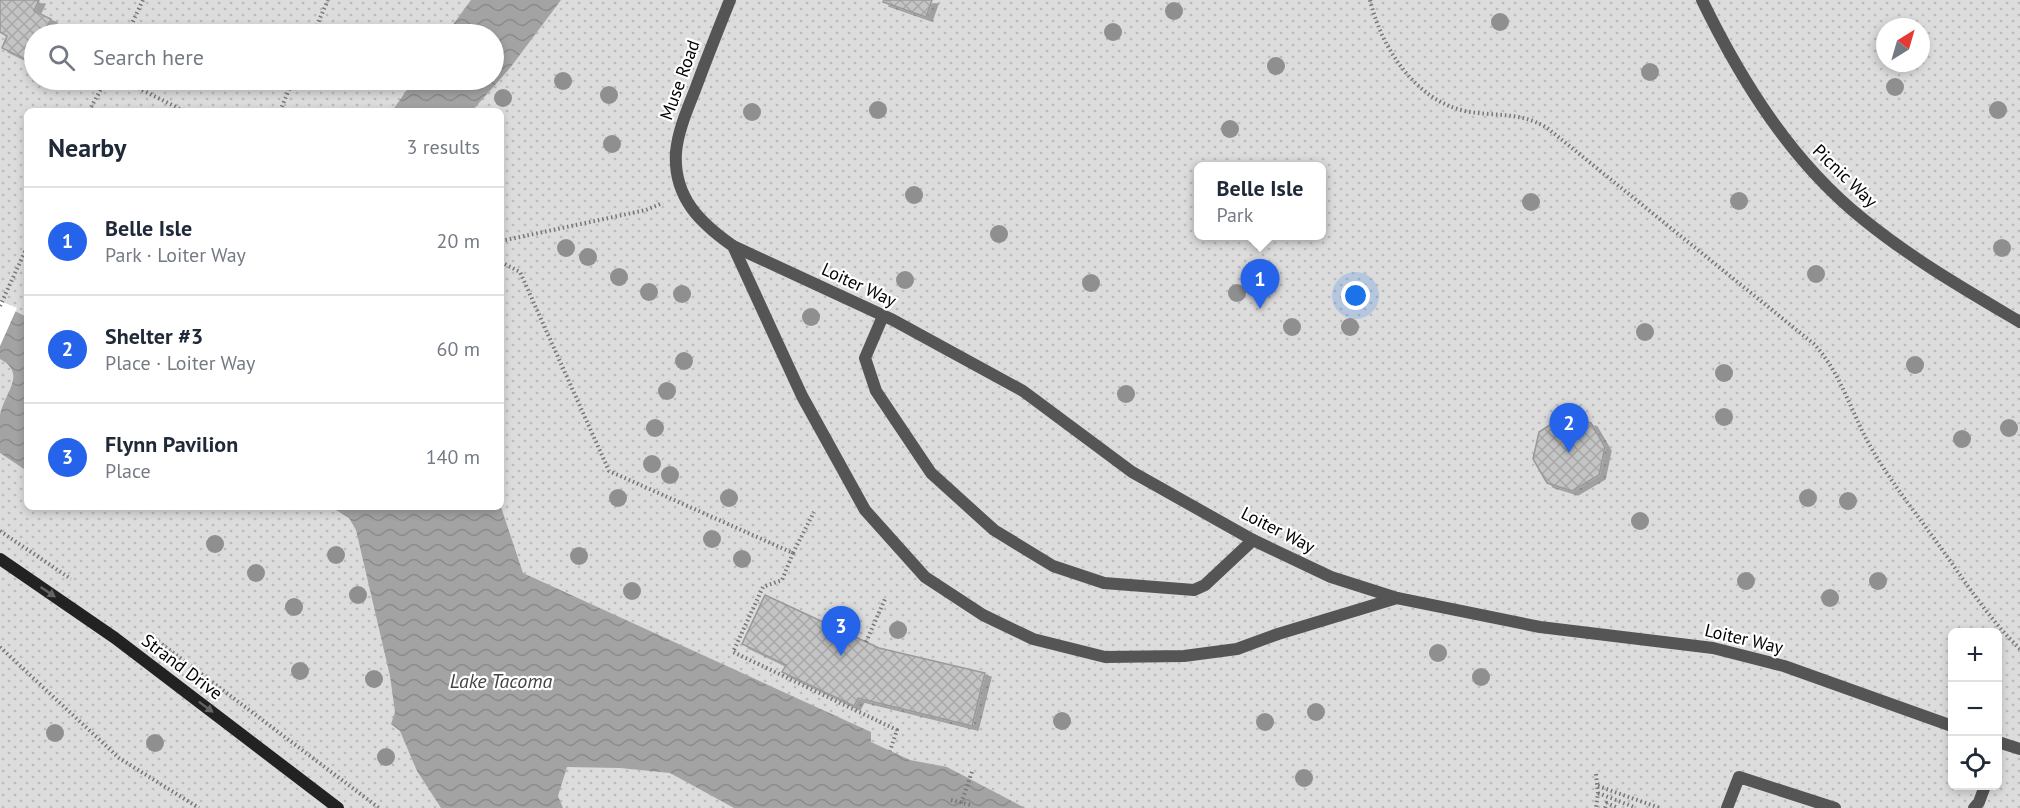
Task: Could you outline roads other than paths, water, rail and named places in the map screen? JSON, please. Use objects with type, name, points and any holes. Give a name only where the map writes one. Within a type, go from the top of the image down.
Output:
[{"type":"street","name":"Muse Road","points":[[678,174],[676,152],[681,127],[730,0]]},
{"type":"street","name":"Picnic Way","points":[[1702,0],[1742,77],[1768,118],[1827,186],[1862,219],[1923,264],[2020,322]]},
{"type":"street","name":"Loiter Way","points":[[678,174],[684,193],[695,214],[710,230],[734,246],[883,316],[1023,391],[1132,472],[1253,540],[1331,577],[1397,598],[1540,627],[1713,648],[1785,666],[1948,724]]},
{"type":"street","points":[[734,246],[802,396],[865,510],[925,577],[983,615],[1033,639],[1105,657],[1184,656],[1237,649],[1278,634],[1397,598]]},
{"type":"street","points":[[883,316],[865,358],[876,391],[931,473],[994,531],[1053,566],[1104,583],[1194,590],[1205,585],[1253,540]]},
{"type":"street","name":"Strand Drive","points":[[0,559],[115,638],[338,808]]},
{"type":"street","points":[[2002,746],[2020,749]]},
{"type":"street","points":[[1727,808],[1739,777],[1835,808]]},
{"type":"street","points":[[1974,808],[1980,802],[1984,790]]},
{"type":"water","points":[[471,0],[561,0],[504,75],[504,24],[453,24]]},
{"type":"water","points":[[407,90],[491,90],[475,108],[394,108]]},
{"type":"water","points":[[0,304],[24,316],[24,469],[0,453],[0,415],[13,378],[8,365],[0,359]]},
{"type":"water","name":"Lake Tacoma","points":[[336,510],[502,510],[523,573],[871,732],[871,742],[910,760],[947,767],[1025,808],[734,808],[670,773],[620,768],[567,767],[558,796],[563,808],[441,808],[417,771],[400,731],[391,724],[395,712],[390,676],[356,530],[349,518]]},
{"type":"place","name":"Belle Isle","points":[[1260,309]]},
{"type":"place","name":"Shelter #3","points":[[1569,453]]},
{"type":"place","name":"Flynn Pavilion","points":[[841,656]]}]
